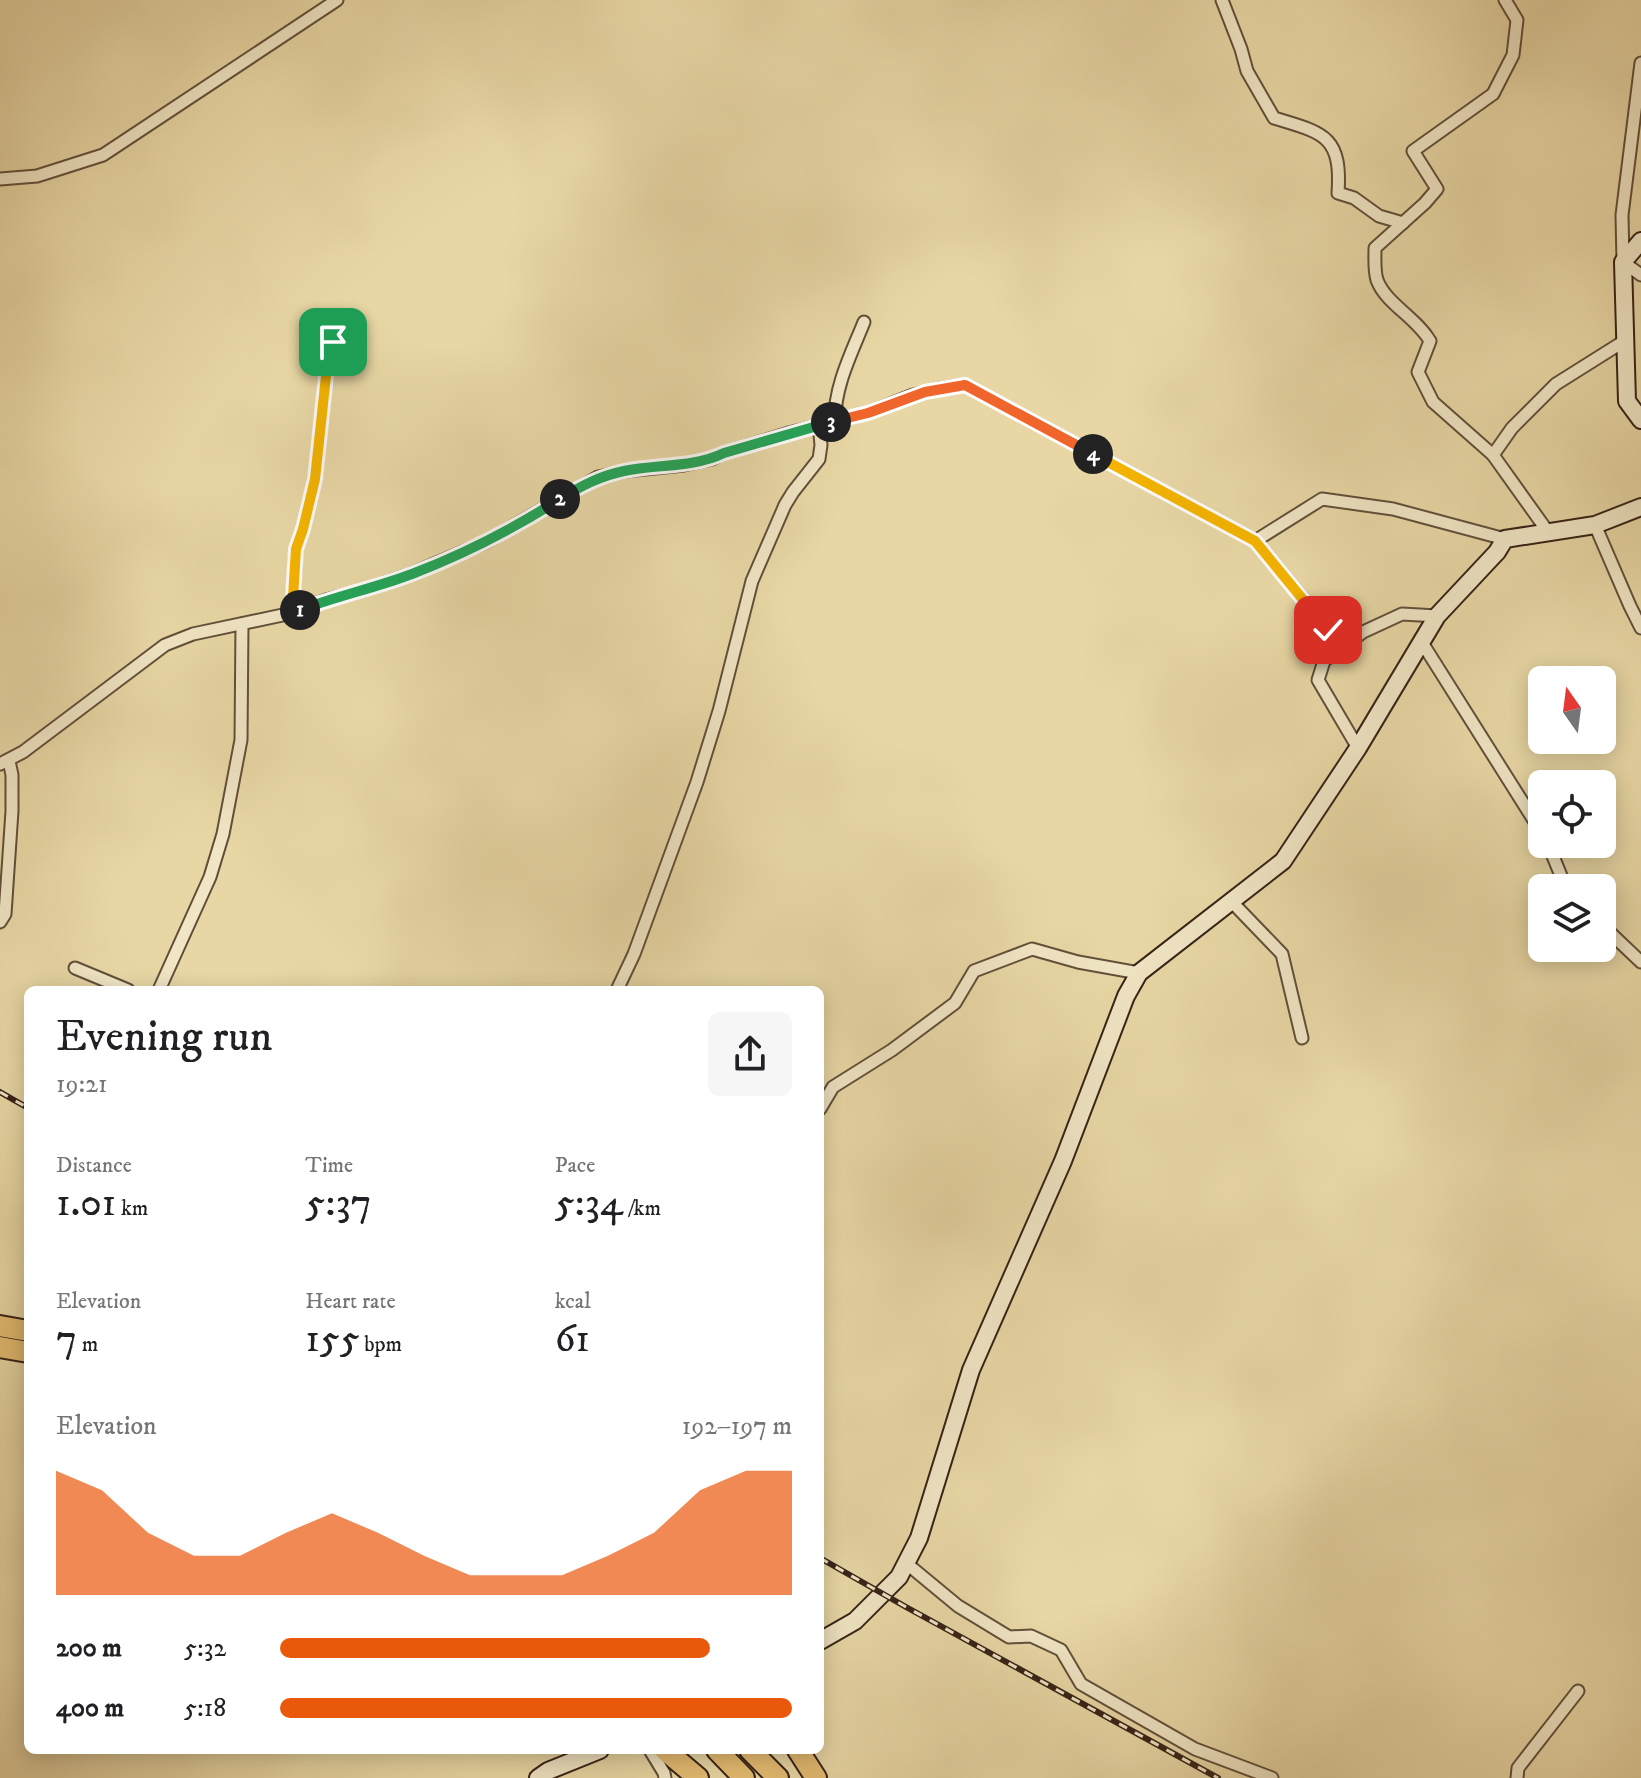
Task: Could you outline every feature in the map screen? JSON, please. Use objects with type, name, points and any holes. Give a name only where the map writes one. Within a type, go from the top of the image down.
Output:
[{"type":"highway","points":[[0,1326],[24,1330]]},
{"type":"highway","points":[[0,1347],[24,1351]]},
{"type":"highway","points":[[670,1754],[698,1778]]},
{"type":"highway","points":[[721,1754],[744,1778]]},
{"type":"highway","points":[[754,1754],[778,1778]]},
{"type":"highway","points":[[801,1754],[816,1778]]},
{"type":"street","points":[[0,179],[37,176],[103,155],[337,0]]},
{"type":"street","points":[[1222,0],[1247,71],[1274,118],[1302,126],[1326,138],[1333,147],[1339,172],[1338,193],[1354,198],[1379,216],[1403,223]]},
{"type":"street","points":[[1505,0],[1517,20],[1513,55],[1493,94],[1413,151],[1437,189],[1375,248],[1376,278],[1386,295],[1422,328],[1430,341],[1418,372],[1433,402],[1493,455],[1548,532]]},
{"type":"street","points":[[1641,63],[1622,215],[1627,401],[1641,420]]},
{"type":"street","points":[[1623,262],[1641,241]]},
{"type":"street","points":[[1623,262],[1641,275]]},
{"type":"street","points":[[835,421],[837,399],[864,322]]},
{"type":"street","points":[[292,613],[296,549],[315,479],[334,331]]},
{"type":"street","points":[[1493,455],[1512,428],[1556,384],[1626,340]]},
{"type":"street","points":[[0,922],[5,914],[12,811],[12,775],[4,762],[62,724],[165,645],[193,634],[292,613],[411,574],[486,542],[598,477],[712,459],[939,389],[965,385],[1255,541],[1343,647]]},
{"type":"street","points":[[619,986],[634,954],[698,778],[719,711],[752,581],[785,505],[819,459],[819,425]]},
{"type":"street","points":[[1255,541],[1322,499],[1393,509],[1505,539],[1595,525],[1641,507]]},
{"type":"street","points":[[1595,525],[1641,628]]},
{"type":"street","points":[[824,1639],[855,1621],[899,1577],[919,1538],[971,1370],[1063,1161],[1126,996],[1139,973],[1283,861],[1358,748],[1437,616],[1497,552],[1505,539]]},
{"type":"street","points":[[1358,748],[1318,680],[1324,661],[1363,632],[1402,614],[1437,616]]},
{"type":"street","points":[[161,986],[210,877],[223,834],[241,740],[242,624]]},
{"type":"street","points":[[1421,641],[1528,811]]},
{"type":"street","points":[[1231,901],[1282,954],[1302,1038]]},
{"type":"street","points":[[1616,938],[1641,962]]},
{"type":"street","points":[[824,1102],[833,1087],[892,1050],[955,1003],[974,971],[1032,949],[1078,962],[1139,973]]},
{"type":"street","points":[[75,968],[118,986]]},
{"type":"street","points":[[906,1563],[958,1606],[1009,1637],[1031,1636],[1061,1650],[1081,1684],[1195,1749],[1272,1778]]},
{"type":"street","points":[[1517,1778],[1518,1768],[1578,1691]]},
{"type":"street","points":[[538,1778],[590,1754]]},
{"type":"street","points":[[652,1754],[665,1778]]},
{"type":"railway","points":[[0,1092],[24,1106]]},
{"type":"railway","points":[[824,1560],[1218,1778]]},
{"type":"route","points":[[333,342],[324,391],[315,479],[296,549],[292,613],[411,574],[486,542],[598,477],[712,459],[789,433],[884,408],[913,395],[965,385],[1255,541],[1328,630]]}]
